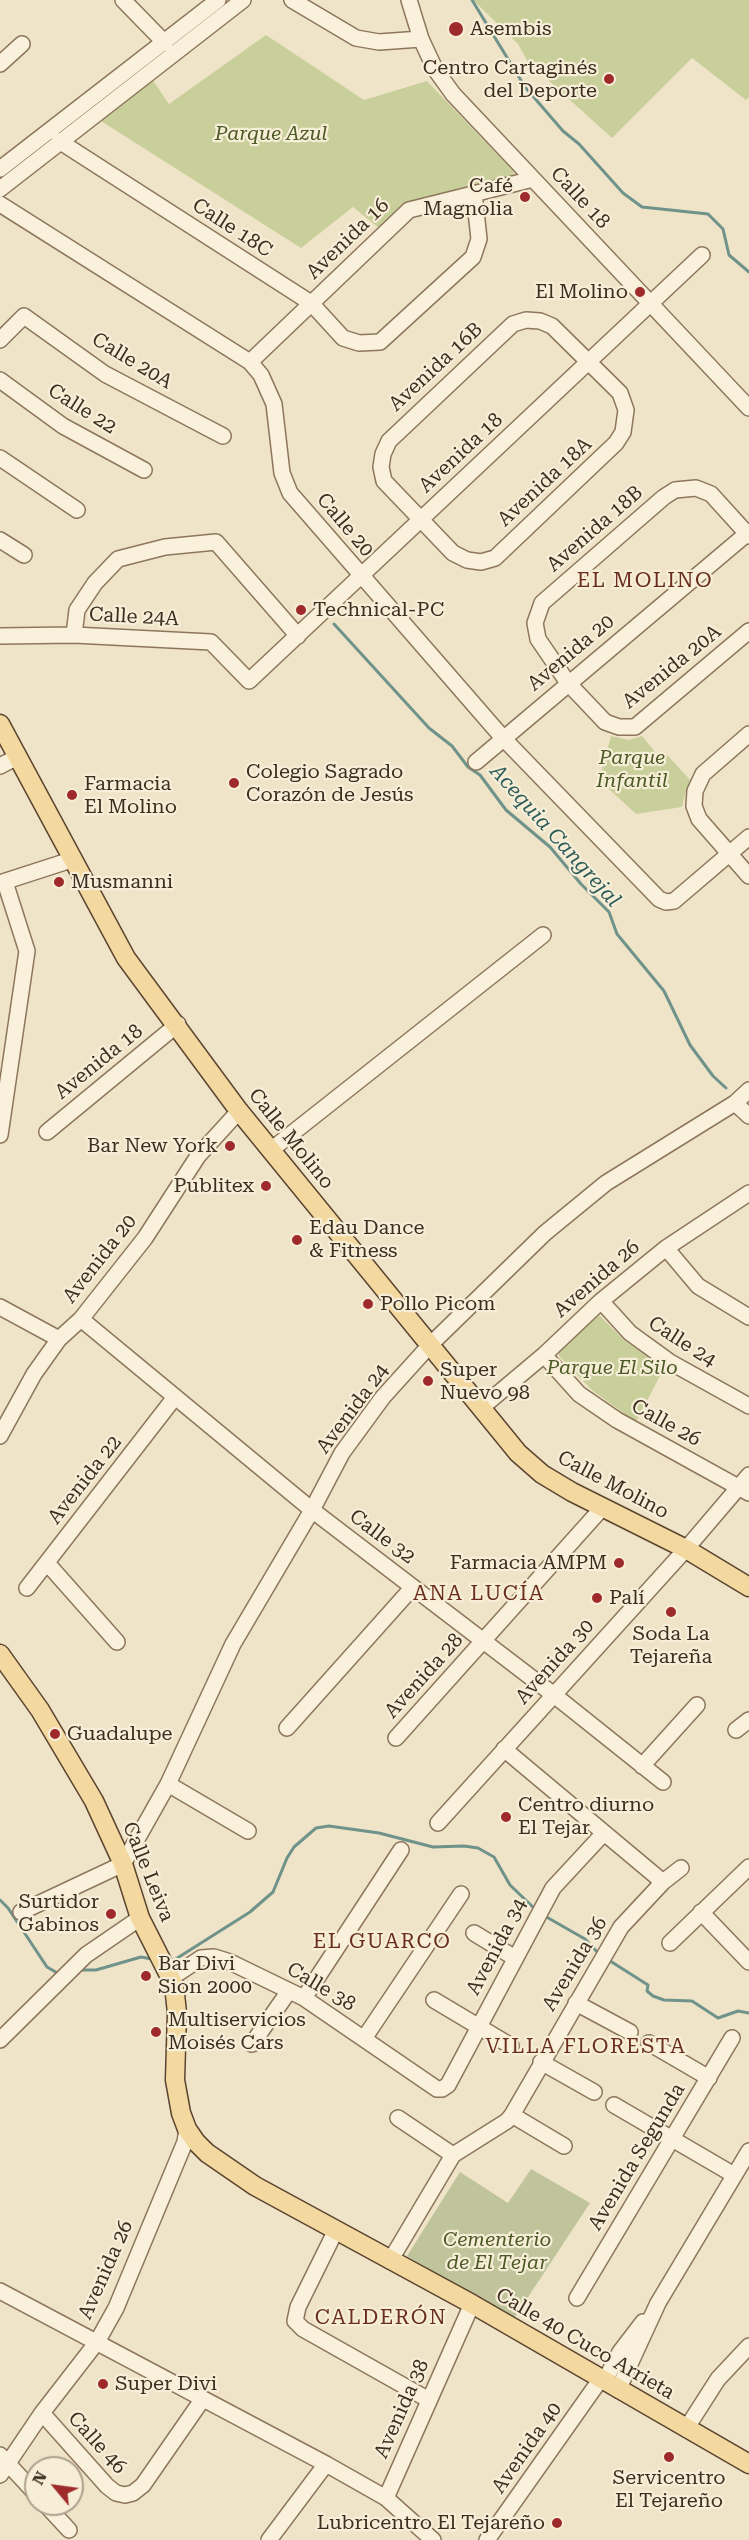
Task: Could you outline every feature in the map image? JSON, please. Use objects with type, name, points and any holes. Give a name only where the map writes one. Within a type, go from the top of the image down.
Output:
[{"type":"main road","name":"Calle Molino","points":[[0,724],[71,860],[126,958],[178,1024],[239,1112],[518,1453],[542,1474],[686,1549],[749,1587]]},
{"type":"main road","name":"Calle Leiva","points":[[0,1654],[40,1710],[94,1801],[123,1864],[140,1918],[171,1978],[176,1996],[177,2013],[175,2080],[187,2129]]},
{"type":"main road","name":"Calle 40 Cuco Arrieta","points":[[187,2129],[207,2153],[236,2173],[390,2261],[472,2304],[749,2464]]},
{"type":"street","points":[[123,0],[165,42]]},
{"type":"street","points":[[0,169],[218,0]]},
{"type":"street","points":[[0,189],[243,0]]},
{"type":"street","points":[[292,0],[356,38],[379,42],[421,39]]},
{"type":"street","name":"Calle 18","points":[[409,0],[421,39],[435,69],[453,94],[749,408]]},
{"type":"street","points":[[0,64],[22,44]]},
{"type":"street","name":"Calle 18C","points":[[59,141],[311,303],[343,338],[358,343],[380,342],[474,257],[479,239],[474,194]]},
{"type":"street","name":"Avenida 16","points":[[250,362],[409,210],[533,178]]},
{"type":"street","name":"Calle 20","points":[[0,204],[250,362],[261,375],[274,404],[282,473],[290,493],[503,738],[659,898],[666,902],[674,900],[729,855]]},
{"type":"street","name":"Avenida 18","points":[[249,681],[702,255]]},
{"type":"street","name":"Calle 20A","points":[[0,340],[24,316],[105,374],[223,436]]},
{"type":"street","name":"Avenida 16B","points":[[421,520],[384,481],[381,467],[382,454],[388,441],[513,324],[526,320],[540,321],[552,326],[589,360]]},
{"type":"street","name":"Avenida 18A","points":[[421,520],[453,553],[467,560],[481,562],[495,558],[616,443],[626,422],[626,410],[620,393],[589,360]]},
{"type":"street","name":"Calle 22","points":[[0,380],[63,426],[144,470]]},
{"type":"street","points":[[0,458],[77,510]]},
{"type":"street","name":"Avenida 18B","points":[[568,683],[538,639],[537,612],[542,603],[664,497],[686,487],[702,490],[711,494],[748,534]]},
{"type":"street","name":"Avenida 20","points":[[476,762],[748,534]]},
{"type":"street","points":[[0,540],[24,555]]},
{"type":"street","points":[[74,635],[77,610],[95,583],[118,559],[165,547],[216,542],[298,636]]},
{"type":"street","name":"Avenida 20A","points":[[568,683],[605,722],[619,728],[635,727],[749,632]]},
{"type":"street","name":"Calle 24A","points":[[0,636],[74,635],[211,642],[249,681]]},
{"type":"street","points":[[749,734],[703,774],[697,785],[695,812],[749,876]]},
{"type":"street","points":[[0,766],[17,757]]},
{"type":"street","points":[[729,855],[749,837]]},
{"type":"street","points":[[0,1135],[27,951],[2,882],[71,860]]},
{"type":"street","points":[[271,1150],[543,935]]},
{"type":"street","name":"Avenida 18","points":[[47,1132],[178,1024]]},
{"type":"street","name":"Avenida 24","points":[[123,1864],[168,1784],[233,1644],[312,1510],[342,1453],[362,1424],[430,1345],[545,1233],[606,1184],[735,1103],[749,1090]]},
{"type":"street","points":[[735,1103],[749,1116]]},
{"type":"street","name":"Avenida 20","points":[[0,1436],[34,1374],[59,1339],[81,1319],[145,1238],[198,1156],[239,1112]]},
{"type":"street","name":"Avenida 26","points":[[481,1408],[544,1355],[601,1301],[666,1248],[749,1193]]},
{"type":"street","points":[[666,1248],[698,1286],[749,1317]]},
{"type":"street","name":"Calle 24","points":[[601,1301],[630,1333],[662,1357],[749,1406]]},
{"type":"street","points":[[0,1307],[59,1339]]},
{"type":"street","name":"Calle 32","points":[[81,1319],[312,1510],[554,1695],[663,1782]]},
{"type":"street","name":"Calle 26","points":[[544,1355],[579,1394],[616,1420],[744,1490]]},
{"type":"street","name":"Avenida 22","points":[[27,1588],[175,1397]]},
{"type":"street","name":"Avenida 30","points":[[438,1823],[686,1549],[744,1490],[749,1475]]},
{"type":"street","name":"Avenida 28","points":[[396,1738],[603,1507]]},
{"type":"street","points":[[47,1563],[117,1642]]},
{"type":"street","points":[[287,1728],[413,1587]]},
{"type":"street","points":[[642,1766],[697,1705]]},
{"type":"street","points":[[736,1730],[749,1720]]},
{"type":"street","points":[[504,1749],[663,1882]]},
{"type":"street","points":[[168,1784],[248,1831]]},
{"type":"street","name":"Avenida 34","points":[[442,2089],[448,2085],[553,1888],[603,1834]]},
{"type":"street","points":[[304,1998],[401,1850]]},
{"type":"street","points":[[21,1912],[123,1864]]},
{"type":"street","points":[[670,1943],[749,1867]]},
{"type":"street","name":"Avenida 36","points":[[390,2261],[453,2156],[507,2121],[512,2115],[621,1927],[663,1882],[681,1868]]},
{"type":"street","points":[[365,2037],[460,1894]]},
{"type":"street","points":[[701,1912],[749,1962]]},
{"type":"street","points":[[0,2040],[86,1955],[140,1918]]},
{"type":"street","points":[[474,1933],[515,1959]]},
{"type":"street","name":"Calle 38","points":[[171,1978],[201,1958],[214,1957],[250,1970],[304,1998],[365,2037],[437,2089],[442,2089]]},
{"type":"street","points":[[252,2044],[289,1990]]},
{"type":"street","points":[[434,2000],[511,2046]]},
{"type":"street","points":[[576,2003],[630,2032]]},
{"type":"street","name":"Avenida Segunda","points":[[577,2298],[732,2038]]},
{"type":"street","points":[[649,2043],[708,2078]]},
{"type":"street","points":[[541,2062],[594,2092]]},
{"type":"street","points":[[614,2104],[735,2175]]},
{"type":"street","points":[[512,2115],[564,2146]]},
{"type":"street","points":[[398,2118],[453,2156]]},
{"type":"street","name":"Avenida 26","points":[[3,2464],[97,2343],[116,2308],[185,2142],[187,2129]]},
{"type":"street","name":"Avenida 40","points":[[487,2540],[607,2384],[749,2151]]},
{"type":"street","points":[[336,2229],[298,2307],[296,2321],[303,2329],[429,2400]]},
{"type":"street","points":[[0,2291],[326,2464],[386,2499],[433,2540]]},
{"type":"street","name":"Avenida 38","points":[[386,2499],[472,2304]]},
{"type":"street","points":[[686,2429],[718,2379],[749,2346]]},
{"type":"street","name":"Calle 46","points":[[42,2413],[106,2486],[116,2493],[125,2495],[133,2493],[143,2485],[202,2400]]},
{"type":"street","points":[[3,2464],[24,2483]]},
{"type":"street","points":[[269,2540],[326,2464]]},
{"type":"street","points":[[56,2516],[69,2530]]},
{"type":"green space","name":"Centro Cartaginés del Deporte","points":[[473,0],[749,0],[749,97],[746,100],[692,58],[612,138],[528,62],[518,44]]},
{"type":"green space","name":"Parque Azul","points":[[266,35],[364,100],[427,81],[514,172],[512,180],[409,210],[379,228],[353,207],[301,248],[101,121],[152,79],[169,104]]},
{"type":"green space","name":"Parque Infantil","points":[[611,736],[629,740],[642,736],[661,759],[667,755],[694,784],[686,791],[682,807],[636,814],[599,780]]},
{"type":"green space","name":"Parque El Silo","points":[[600,1316],[625,1341],[664,1368],[636,1422],[593,1391],[559,1356],[559,1350],[595,1317]]},
{"type":"green space","name":"Cementerio de El Tejar","points":[[531,2169],[590,2203],[513,2320],[407,2256],[460,2172],[508,2203]]},
{"type":"waterway","points":[[472,0],[525,87],[563,131],[579,144],[623,193],[642,207],[708,214],[723,229],[729,255],[749,272]]},
{"type":"waterway","name":"Acequia Cangrejal","points":[[334,624],[429,728],[452,746],[468,767],[480,775],[506,810],[550,847],[581,884],[609,912],[617,934],[664,991],[690,1045],[713,1076],[726,1088]]},
{"type":"waterway","points":[[171,1962],[250,1912],[273,1892],[294,1847],[316,1828],[329,1826],[379,1833],[433,1847],[478,1848],[494,1857],[510,1885],[536,1910]]},
{"type":"waterway","points":[[0,1900],[8,1908],[47,1967],[59,1974]]},
{"type":"waterway","points":[[543,1915],[585,1939],[599,1954]]},
{"type":"waterway","points":[[80,1970],[96,1970],[141,1957],[152,1959]]},
{"type":"waterway","points":[[607,1959],[648,1985],[647,1991],[653,1996],[664,2000],[692,2001],[718,2018],[738,2011],[749,2013]]},
{"type":"place","name":"Asembis","points":[[456,29]]},
{"type":"place","name":"Centro Cartaginés del Deporte","points":[[609,79]]},
{"type":"place","name":"Café Magnolia","points":[[525,197]]},
{"type":"place","name":"El Molino","points":[[640,292]]},
{"type":"place","name":"Technical-PC","points":[[301,610]]},
{"type":"place","name":"Colegio Sagrado Corazón de Jesús","points":[[234,783]]},
{"type":"place","name":"Farmacia El Molino","points":[[72,795]]},
{"type":"place","name":"Musmanni","points":[[59,882]]},
{"type":"place","name":"Bar New York","points":[[230,1146]]},
{"type":"place","name":"Publitex","points":[[266,1186]]},
{"type":"place","name":"Edau Dance & Fitness","points":[[297,1240]]},
{"type":"place","name":"Pollo Picom","points":[[368,1304]]},
{"type":"place","name":"Super Nuevo 98","points":[[428,1381]]},
{"type":"place","name":"Farmacia AMPM","points":[[619,1563]]},
{"type":"place","name":"Palí","points":[[597,1598]]},
{"type":"place","name":"Soda La Tejareña","points":[[671,1612]]},
{"type":"place","name":"Guadalupe","points":[[55,1734]]},
{"type":"place","name":"Centro diurno El Tejar","points":[[506,1817]]},
{"type":"place","name":"Surtidor Gabinos","points":[[111,1914]]},
{"type":"place","name":"Bar Divi Sion 2000","points":[[146,1976]]},
{"type":"place","name":"Multiservicios Moisés Cars","points":[[156,2032]]},
{"type":"place","name":"Super Divi","points":[[103,2384]]},
{"type":"place","name":"Servicentro El Tejareño","points":[[669,2457]]},
{"type":"place","name":"Lubricentro El Tejareño","points":[[557,2523]]},
{"type":"district","name":"EL MOLINO","points":[[645,581]]},
{"type":"district","name":"ANA LUCÍA","points":[[479,1594]]},
{"type":"district","name":"EL GUARCO","points":[[382,1942]]},
{"type":"district","name":"VILLA FLORESTA","points":[[586,2047]]},
{"type":"district","name":"CALDERÓN","points":[[381,2318]]}]
